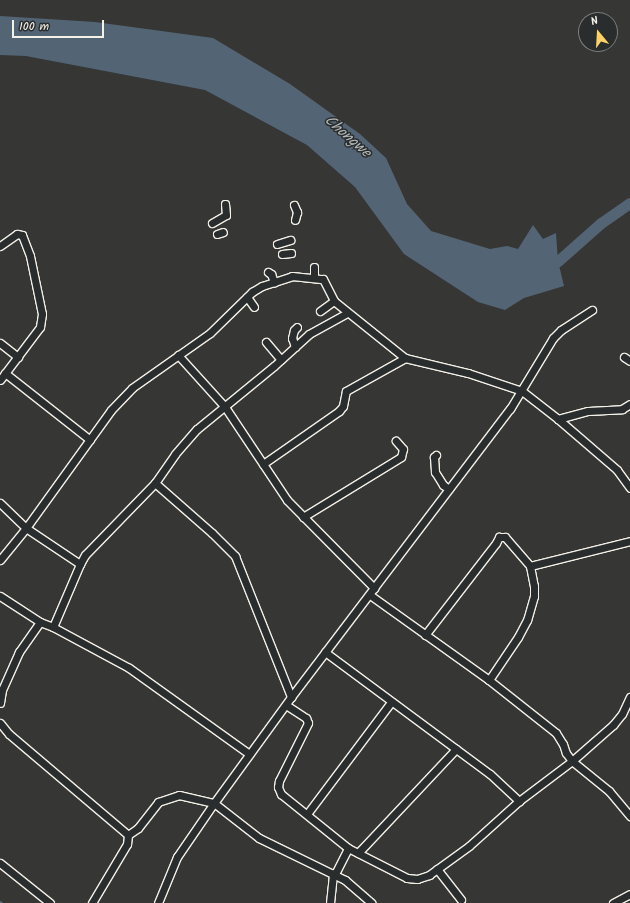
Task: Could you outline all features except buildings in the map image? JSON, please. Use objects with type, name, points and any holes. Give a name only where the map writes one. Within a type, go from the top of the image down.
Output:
[{"type":"street","points":[[212,223],[226,215],[225,204]]},
{"type":"street","points":[[288,226],[296,220],[297,212],[294,205]]},
{"type":"street","points":[[0,246],[16,234],[22,235],[30,256],[42,314],[40,327],[0,380]]},
{"type":"street","points":[[277,244],[290,240]]},
{"type":"street","points":[[282,254],[291,253]]},
{"type":"street","points":[[314,267],[314,277]]},
{"type":"street","points":[[268,272],[271,274],[274,282]]},
{"type":"street","points":[[0,560],[26,528],[111,410],[132,388],[210,333],[246,297],[262,286],[292,276],[323,279],[334,301],[346,313],[405,358],[468,373],[522,391],[558,419],[617,470],[630,488]]},
{"type":"street","points":[[246,297],[254,307]]},
{"type":"street","points":[[320,311],[334,301]]},
{"type":"street","points":[[158,903],[177,857],[214,803],[325,652],[370,595],[522,391],[542,353],[561,330],[592,310]]},
{"type":"street","points":[[53,627],[85,555],[155,483],[175,454],[197,429],[281,360],[309,334],[346,313]]},
{"type":"street","points":[[295,347],[292,338],[294,330],[297,327]]},
{"type":"street","points":[[266,342],[281,360]]},
{"type":"street","points":[[0,343],[18,357]]},
{"type":"street","points":[[178,355],[224,407],[287,500],[374,588]]},
{"type":"street","points":[[263,464],[339,411],[343,406],[346,391],[405,358]]},
{"type":"street","points":[[5,373],[90,440]]},
{"type":"street","points":[[558,419],[588,411],[622,409],[630,404]]},
{"type":"street","points":[[303,517],[401,457],[403,449],[396,441]]},
{"type":"street","points":[[436,455],[434,457],[435,472],[443,485],[449,489]]},
{"type":"street","points":[[155,483],[212,533],[235,556],[292,697]]},
{"type":"street","points":[[0,503],[26,528],[80,564]]},
{"type":"street","points":[[425,635],[496,543],[499,537],[503,535],[511,542],[530,566],[534,586],[534,596],[526,620],[518,637],[490,680]]},
{"type":"street","points":[[530,566],[630,541]]},
{"type":"street","points":[[370,595],[490,680],[556,733],[572,761],[609,791],[630,816]]},
{"type":"street","points":[[0,596],[40,622],[53,627],[129,668],[249,754]]},
{"type":"street","points":[[0,703],[2,690],[19,652],[40,622]]},
{"type":"street","points":[[325,652],[490,774],[519,801]]},
{"type":"street","points":[[286,705],[306,718],[308,722],[281,775],[278,787],[281,794],[348,848],[407,878],[417,879],[429,875],[469,846],[519,801],[572,761],[613,725],[622,714],[629,701]]},
{"type":"street","points":[[307,814],[391,702]]},
{"type":"street","points":[[0,722],[8,734],[128,835],[128,844],[92,903]]},
{"type":"street","points":[[358,853],[456,749]]},
{"type":"street","points":[[128,835],[138,828],[158,802],[179,795],[214,803],[259,838],[334,873],[345,880],[371,903]]},
{"type":"street","points":[[330,903],[334,873],[348,848]]},
{"type":"street","points":[[0,862],[50,903]]},
{"type":"street","points":[[437,869],[461,900]]},
{"type":"street","points":[[613,903],[630,894]]},
{"type":"water","points":[[0,16],[95,22],[213,38],[290,84],[360,134],[386,158],[407,204],[431,231],[490,249],[507,246],[518,249],[533,225],[543,239],[556,233],[558,261],[564,286],[524,298],[505,310],[478,302],[404,254],[355,187],[307,145],[205,90],[26,56],[0,55]]},
{"type":"waterway","name":"Chongwe","points":[[545,264],[558,261],[601,223],[630,203]]}]
